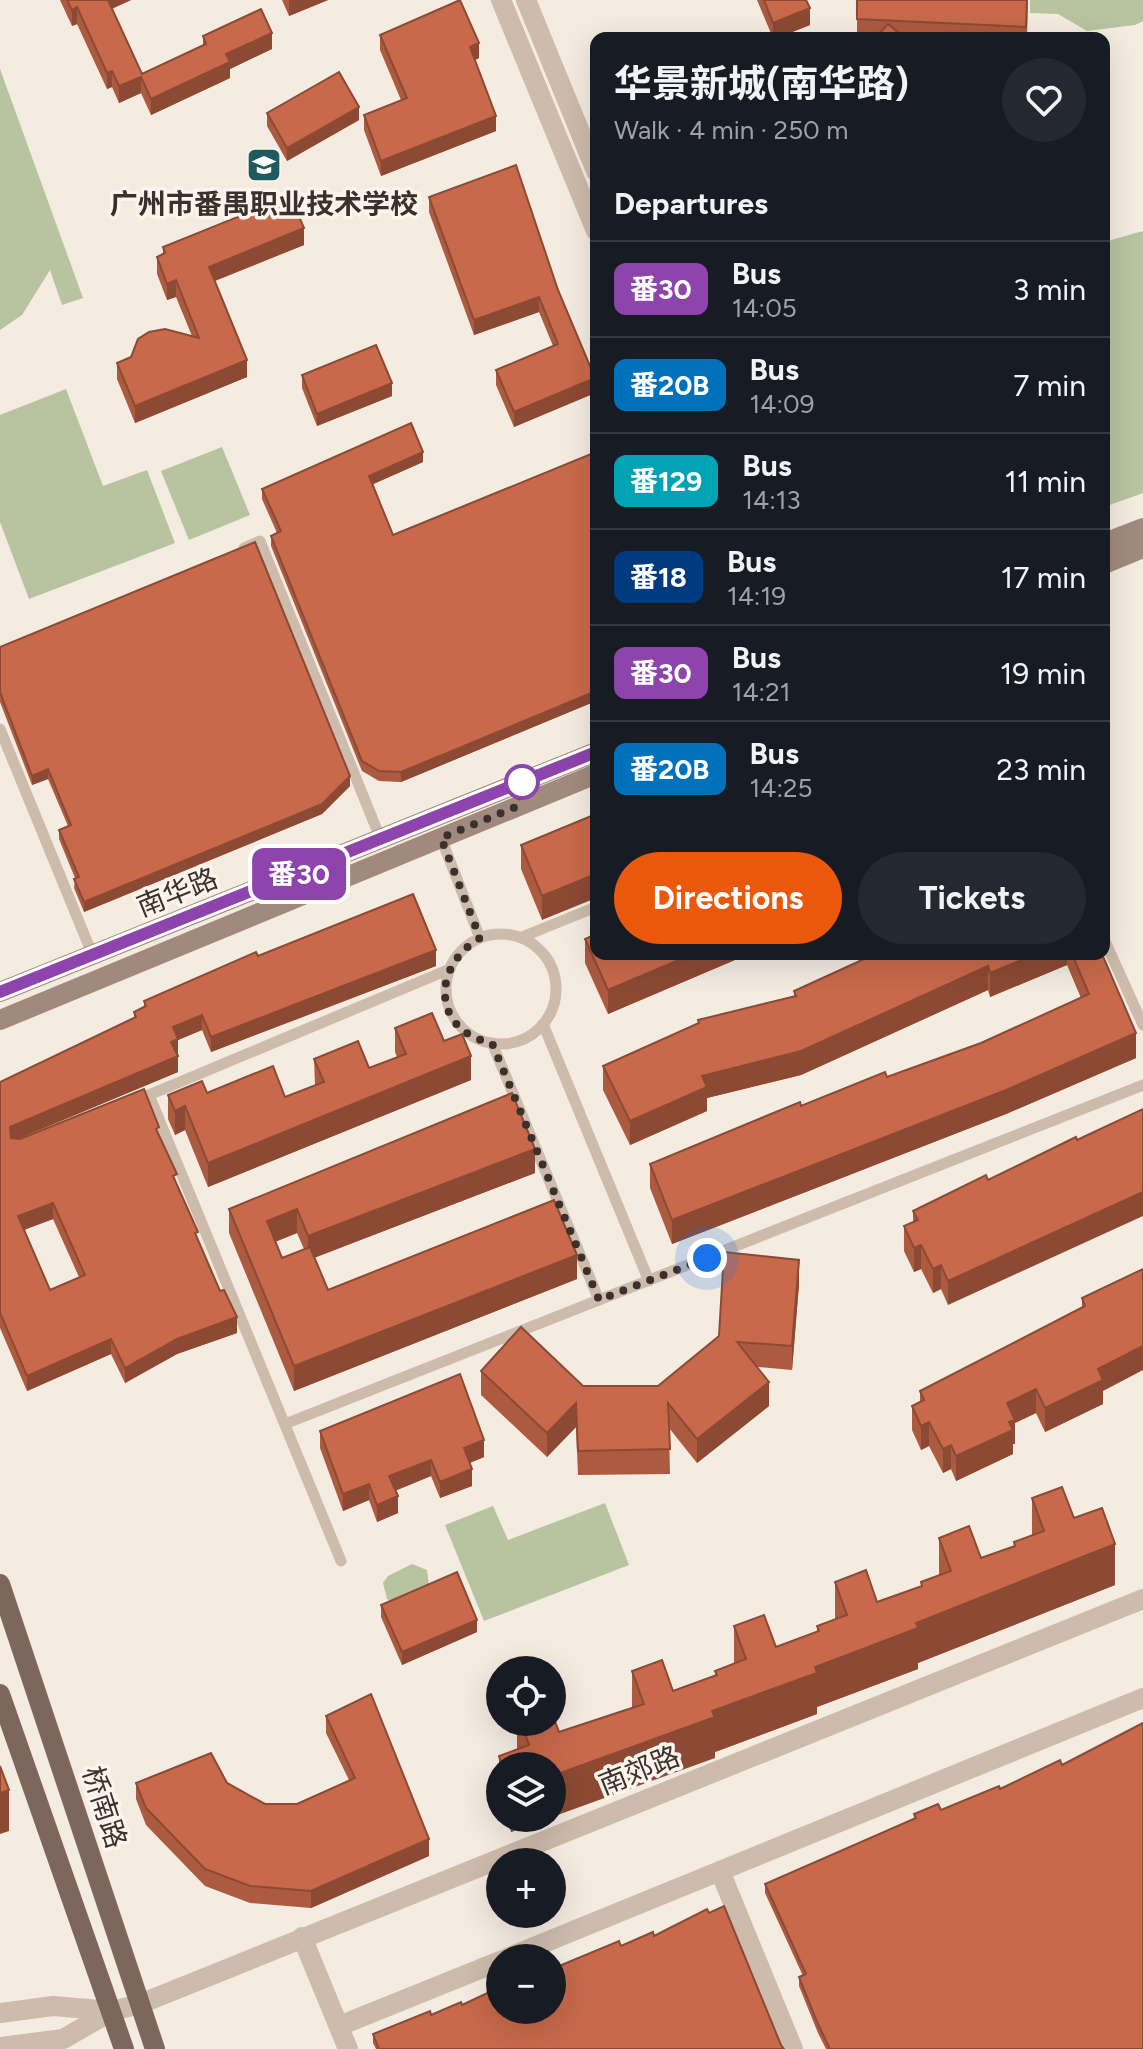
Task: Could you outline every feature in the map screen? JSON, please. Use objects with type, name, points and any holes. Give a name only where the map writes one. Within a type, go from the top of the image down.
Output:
[{"type":"main road","name":"桥南路","points":[[0,1584],[155,2049]]},
{"type":"main road","points":[[0,1694],[124,2049]]},
{"type":"street","points":[[501,0],[590,216]]},
{"type":"street","points":[[526,0],[590,156]]},
{"type":"street","points":[[1110,541],[1143,528]]},
{"type":"street","points":[[1110,562],[1143,548]]},
{"type":"street","name":"南华路","points":[[0,992],[590,754]]},
{"type":"street","name":"南华路","points":[[0,1020],[590,776]]},
{"type":"street","name":"南郊路","points":[[112,2011],[140,2004],[1143,1599]]},
{"type":"street","points":[[541,1944],[1142,1701]]},
{"type":"street","points":[[720,1871],[793,2049]]},
{"type":"street","points":[[302,1937],[348,2049]]},
{"type":"street","points":[[339,2026],[486,1967]]},
{"type":"street","points":[[0,2013],[53,2006],[112,2011]]},
{"type":"street","points":[[0,2047],[63,2039],[112,2011]]},
{"type":"lane","points":[[231,553],[260,541],[381,840]]},
{"type":"lane","points":[[0,729],[93,956]]},
{"type":"lane","points":[[441,838],[480,938]]},
{"type":"lane","points":[[522,937],[590,909]]},
{"type":"lane","points":[[494,934],[522,937],[543,951],[555,977],[553,1006],[543,1024],[516,1042],[492,1043],[464,1031],[450,1013],[444,992],[450,969],[467,946],[480,938],[494,934]]},
{"type":"lane","points":[[1110,952],[1143,1025]]},
{"type":"lane","points":[[134,1101],[450,969]]},
{"type":"lane","points":[[543,1024],[649,1281]]},
{"type":"lane","points":[[492,1043],[599,1300]]},
{"type":"lane","points":[[285,1424],[1143,1085]]},
{"type":"lane","points":[[149,1095],[341,1561]]},
{"type":"green space","points":[[1030,0],[1143,0],[1143,21],[1135,25],[1087,31],[1058,14],[1030,13]]},
{"type":"green space","points":[[0,69],[83,298],[62,305],[50,270],[22,315],[0,330]]},
{"type":"green space","points":[[1143,231],[1143,493],[1110,505],[1110,240]]},
{"type":"green space","points":[[66,389],[103,486],[147,470],[175,543],[29,599],[0,522],[0,415]]},
{"type":"green space","points":[[222,447],[250,515],[189,540],[161,471]]},
{"type":"green space","points":[[605,1503],[629,1565],[484,1621],[445,1525],[493,1506],[508,1540]]},
{"type":"green space","points":[[412,1564],[427,1570],[429,1586],[395,1603],[387,1599],[383,1583],[388,1576]]},
{"type":"building","points":[[67,0],[108,0],[142,74],[206,44],[203,36],[261,9],[272,33],[226,54],[230,62],[151,99],[141,77],[119,86],[112,71],[107,73],[77,7],[72,10]]},
{"type":"building","points":[[460,0],[479,43],[470,47],[496,116],[381,161],[364,115],[407,98],[380,35]]},
{"type":"building","points":[[764,0],[806,0],[810,8],[773,23]]},
{"type":"building","points":[[857,0],[1027,0],[1026,27],[857,19]]},
{"type":"building","points":[[888,24],[898,32],[881,32]]},
{"type":"building","points":[[339,72],[359,107],[287,148],[267,113]]},
{"type":"building","points":[[516,165],[558,290],[590,366],[590,380],[514,412],[496,370],[558,344],[539,297],[474,320],[429,197]]},
{"type":"building","points":[[282,199],[287,211],[295,207],[304,228],[209,267],[247,360],[135,406],[117,363],[131,357],[138,339],[149,332],[165,329],[199,338],[176,280],[167,284],[157,257],[165,253],[163,247]]},
{"type":"building","points":[[376,345],[392,383],[317,414],[302,375]]},
{"type":"building","points":[[411,423],[423,452],[369,476],[393,535],[590,454],[590,693],[401,772],[379,771],[362,761],[271,536],[281,531],[262,489]]},
{"type":"building","points":[[255,542],[350,776],[322,804],[84,902],[74,879],[79,877],[59,830],[71,825],[48,769],[32,776],[0,692],[0,647]]},
{"type":"building","points":[[590,816],[590,876],[542,896],[521,845]]},
{"type":"building","points":[[413,894],[436,950],[211,1037],[202,1015],[173,1027],[178,1039],[171,1042],[178,1056],[10,1127],[11,1138],[20,1139],[144,1089],[159,1127],[156,1129],[177,1174],[173,1176],[198,1232],[195,1233],[220,1291],[224,1290],[237,1317],[177,1339],[125,1368],[111,1339],[27,1376],[0,1313],[0,1082],[136,1017],[134,1012],[146,1006],[144,1001],[256,952],[258,956]],"holes":[[[53,1203],[85,1275],[50,1290],[18,1216]]]},
{"type":"building","points":[[594,960],[679,960],[608,990]]},
{"type":"building","points":[[862,960],[1021,960],[990,973],[988,966],[801,1051],[702,1076],[707,1087],[630,1121],[603,1066],[699,1023],[698,1020],[796,996],[794,991]]},
{"type":"building","points":[[1075,960],[1105,960],[1136,1033],[1006,1090],[672,1220],[650,1164],[800,1102],[801,1106],[885,1072],[887,1077],[981,1043],[1089,994]]},
{"type":"building","points":[[432,1013],[444,1041],[462,1034],[471,1056],[208,1163],[185,1106],[175,1111],[168,1095],[202,1081],[207,1093],[273,1066],[285,1097],[324,1082],[314,1059],[358,1041],[369,1068],[406,1054],[395,1028]]},
{"type":"building","points":[[512,1093],[535,1149],[308,1236],[297,1209],[267,1221],[282,1258],[310,1247],[328,1290],[554,1200],[577,1255],[294,1366],[229,1209]]},
{"type":"building","points":[[1143,1109],[1143,1192],[948,1281],[941,1265],[933,1269],[921,1245],[914,1248],[904,1226],[918,1220],[913,1211],[986,1175],[988,1180],[1076,1137],[1077,1140]]},
{"type":"building","points":[[724,1252],[799,1260],[792,1346],[737,1342],[769,1382],[697,1439],[668,1403],[670,1449],[578,1451],[576,1403],[547,1433],[481,1371],[521,1327],[583,1386],[658,1386],[719,1336]]},
{"type":"building","points":[[1143,1269],[1143,1346],[1098,1369],[1103,1380],[1045,1408],[1036,1389],[1007,1403],[1015,1420],[1009,1422],[1013,1430],[956,1456],[951,1445],[943,1449],[929,1422],[921,1426],[912,1406],[924,1400],[920,1391],[1085,1306],[1082,1298]]},
{"type":"building","points":[[460,1374],[484,1440],[464,1448],[472,1469],[440,1482],[431,1460],[389,1476],[398,1496],[377,1505],[369,1484],[343,1494],[320,1431]]},
{"type":"building","points":[[1062,1487],[1074,1518],[1102,1508],[1115,1544],[916,1623],[918,1628],[815,1667],[817,1673],[712,1711],[715,1717],[566,1771],[566,1752],[510,1752],[529,1745],[526,1736],[566,1736],[566,1730],[644,1704],[632,1671],[662,1660],[673,1691],[717,1675],[715,1671],[746,1659],[734,1626],[764,1615],[776,1647],[819,1631],[817,1626],[847,1615],[835,1582],[866,1570],[877,1602],[922,1586],[921,1582],[951,1571],[939,1538],[969,1526],[981,1558],[1015,1546],[1014,1542],[1044,1531],[1032,1498]]},
{"type":"building","points":[[457,1572],[477,1620],[402,1652],[381,1605]]},
{"type":"building","points":[[371,1694],[429,1839],[311,1891],[250,1886],[205,1869],[146,1808],[136,1783],[211,1753],[227,1783],[265,1804],[297,1804],[355,1778],[326,1716]]},
{"type":"building","points":[[1143,1723],[1143,2049],[830,2049],[799,1977],[806,1974],[765,1884],[916,1818],[914,1814],[938,1804],[941,1810],[999,1786],[1000,1789],[1060,1760],[1062,1765]]},
{"type":"building","points":[[0,1766],[9,1790],[0,1793]]},
{"type":"building","points":[[724,1906],[784,2049],[379,2049],[373,2034],[430,2011],[431,2015],[461,2002],[462,2005],[486,1994],[486,2024],[566,2024],[566,1963],[619,1941],[621,1946],[653,1932],[654,1936],[707,1909],[709,1913]]},
{"type":"bus line","name":"番30","points":[[0,992],[245,896],[590,754]]},
{"type":"place","name":"广州市番禺职业技术学校","points":[[264,165]]},
{"type":"route","points":[[522,782],[518,806],[441,838],[480,938],[457,956],[450,969],[445,982],[446,1003],[456,1023],[464,1031],[492,1043],[599,1300],[707,1258]]}]
